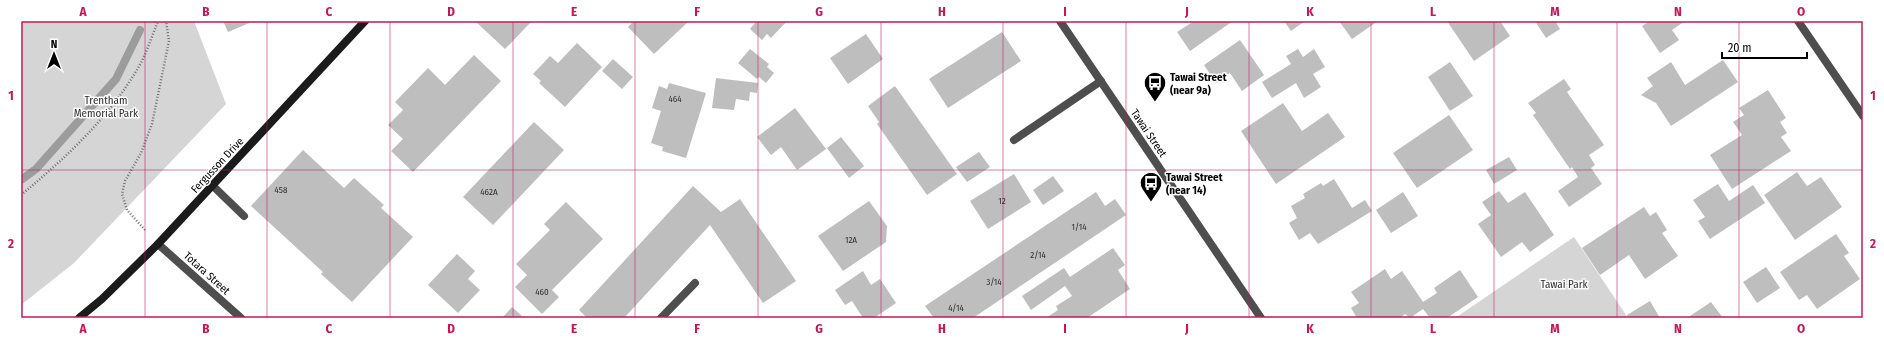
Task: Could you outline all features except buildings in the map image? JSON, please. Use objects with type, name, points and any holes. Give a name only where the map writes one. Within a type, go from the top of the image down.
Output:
[{"type":"main road","name":"Fergusson Drive","points":[[79,318],[102,299],[158,244],[365,21]]},
{"type":"street","name":"Tawai Street","points":[[1060,21],[1261,318]]},
{"type":"street","points":[[1798,21],[1863,116]]},
{"type":"street","points":[[1014,140],[1101,81]]},
{"type":"street","points":[[213,186],[244,216]]},
{"type":"street","name":"Totara Street","points":[[158,244],[241,318]]},
{"type":"street","points":[[661,318],[695,283]]},
{"type":"path","points":[[21,195],[52,169],[98,122],[121,94],[142,60],[158,21]]},
{"type":"path","points":[[158,244],[127,210],[122,194],[125,181],[141,153],[152,124],[169,41],[166,21]]},
{"type":"green space","name":"Trentham Memorial Park","points":[[21,21],[194,21],[226,104],[74,263],[21,305]]},
{"type":"green space","name":"Tawai Park","points":[[1574,237],[1628,318],[1455,318]]},
{"type":"waterway","points":[[21,180],[36,169],[116,79],[140,30]]},
{"type":"place","name":"Tawai Street (near 9a)","points":[[1155,102]]},
{"type":"place","name":"Tawai Street (near 14)","points":[[1151,202]]}]
